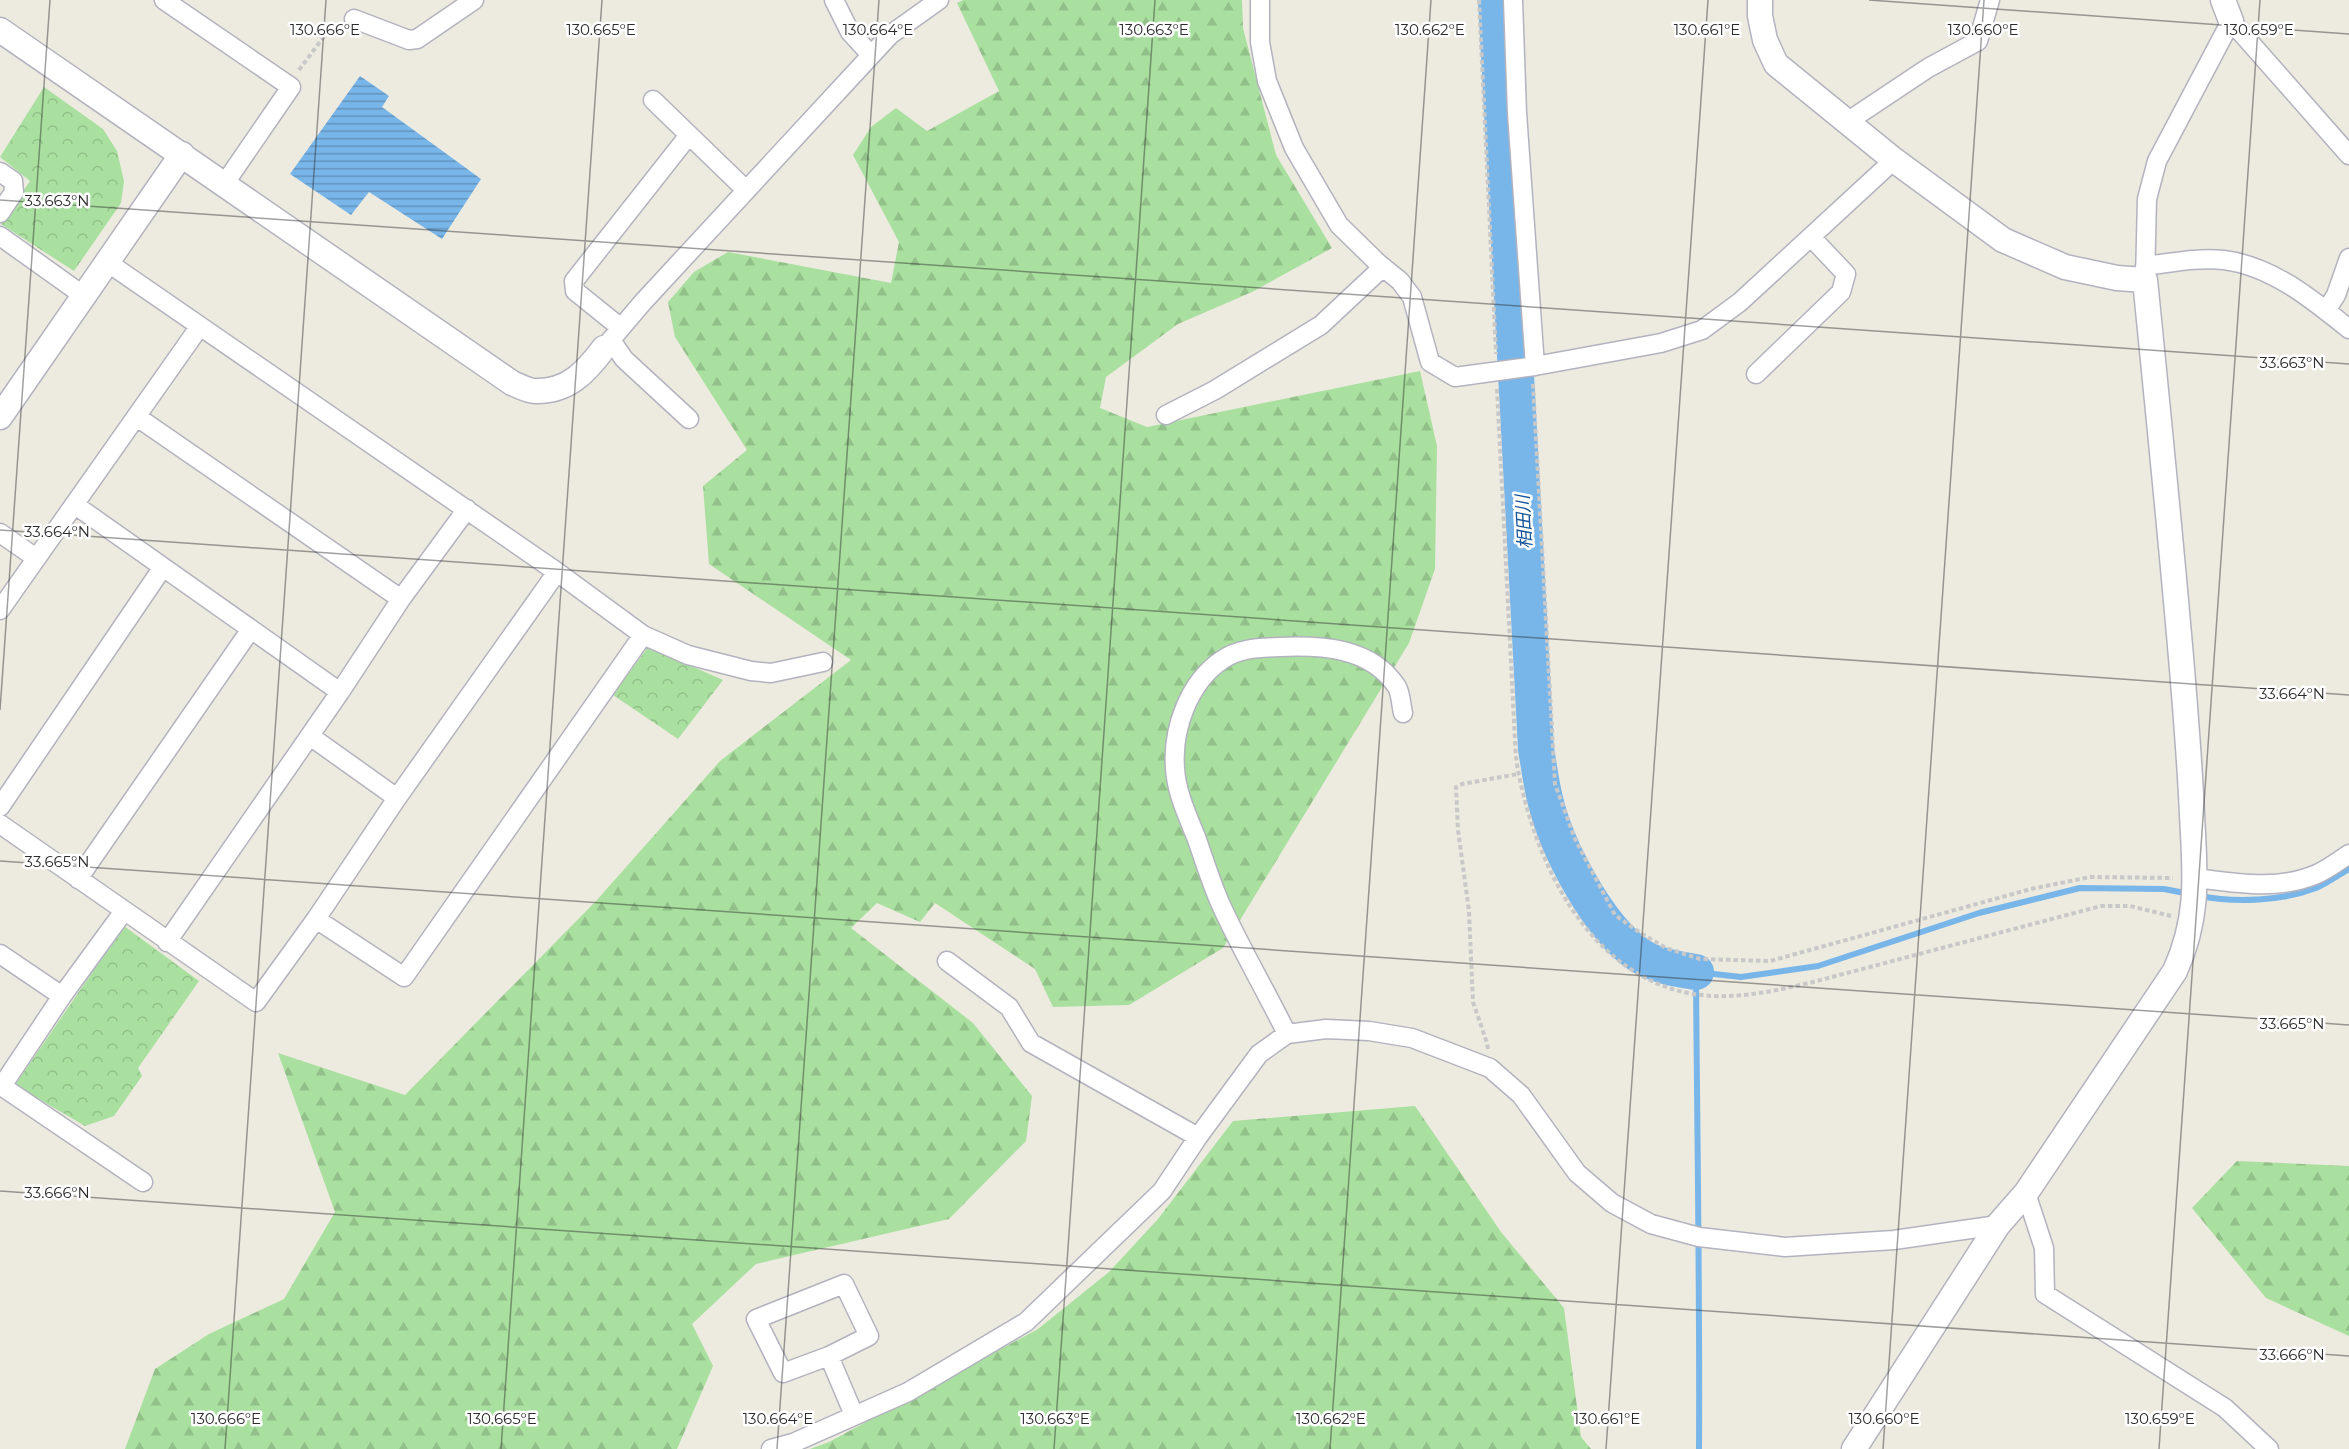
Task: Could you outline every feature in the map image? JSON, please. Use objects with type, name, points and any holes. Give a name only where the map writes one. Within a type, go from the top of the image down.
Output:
[{"type":"street","points":[[164,0],[291,87],[225,183]]},
{"type":"street","points":[[834,0],[850,32],[871,55]]},
{"type":"street","points":[[0,30],[512,383],[533,392],[565,387],[585,372],[612,338],[890,35],[939,0]]},
{"type":"street","points":[[1260,0],[1260,42],[1267,81],[1294,147],[1339,225],[1400,280],[1412,297],[1430,362],[1455,377],[1531,367],[1661,343],[1702,330],[1740,302],[1894,160]]},
{"type":"street","points":[[1513,0],[1531,367]]},
{"type":"street","points":[[1760,0],[1760,16],[1765,40],[1776,64],[1894,160],[2003,240],[2065,267],[2117,278],[2223,260],[2250,266],[2282,281],[2326,310],[2349,329]]},
{"type":"street","points":[[1847,122],[1928,68],[1978,41],[1990,0]]},
{"type":"street","points":[[354,19],[409,40],[417,39],[463,3]]},
{"type":"street","points":[[1854,1449],[1998,1225],[2026,1193],[2175,971],[2186,946],[2192,921],[2195,878],[2190,761],[2145,273],[2147,199],[2157,161],[2227,10],[2349,155]]},
{"type":"street","points":[[653,100],[746,190]]},
{"type":"street","points":[[688,419],[624,359],[612,338],[575,291],[574,281],[689,135]]},
{"type":"street","points":[[0,417],[182,154]]},
{"type":"street","points":[[0,172],[13,181],[14,192],[0,213]]},
{"type":"street","points":[[0,237],[84,296]]},
{"type":"street","points":[[1756,374],[1841,292],[1845,274],[1811,237]]},
{"type":"street","points":[[2326,310],[2336,295],[2349,258]]},
{"type":"street","points":[[107,262],[467,509],[643,635],[688,655],[751,671],[771,673],[823,662]]},
{"type":"street","points":[[1166,415],[1215,390],[1321,325],[1383,267]]},
{"type":"street","points":[[0,610],[200,326]]},
{"type":"street","points":[[137,417],[401,599]]},
{"type":"street","points":[[75,505],[340,692]]},
{"type":"street","points":[[167,942],[310,736],[401,599],[467,509]]},
{"type":"street","points":[[0,533],[36,558]]},
{"type":"street","points":[[0,807],[163,567]]},
{"type":"street","points":[[0,824],[256,1002],[557,572]]},
{"type":"street","points":[[78,879],[251,629]]},
{"type":"street","points":[[316,919],[404,977],[643,635]]},
{"type":"street","points":[[1287,1034],[1221,904],[1181,799],[1175,768],[1176,735],[1186,704],[1200,680],[1222,660],[1237,652],[1309,646],[1352,652],[1380,668],[1398,688],[1403,713]]},
{"type":"street","points":[[310,736],[397,798]]},
{"type":"street","points":[[2195,878],[2243,884],[2277,884],[2316,874],[2349,854]]},
{"type":"street","points":[[124,911],[1,1085],[143,1182]]},
{"type":"street","points":[[0,954],[62,996]]},
{"type":"street","points":[[947,961],[1009,1007],[1031,1043],[1198,1137]]},
{"type":"street","points":[[771,1449],[793,1443],[908,1392],[1026,1322],[1162,1191],[1198,1137],[1259,1054],[1287,1034],[1326,1029],[1369,1031],[1412,1038],[1486,1066],[1521,1095],[1577,1173],[1612,1203],[1651,1224],[1699,1237],[1785,1247],[1893,1240],[1998,1225]]},
{"type":"street","points":[[2026,1193],[2044,1248],[2045,1294],[2225,1408],[2269,1449]]},
{"type":"street","points":[[844,1284],[869,1336],[829,1356],[783,1373],[756,1319],[844,1284]]},
{"type":"street","points":[[829,1356],[854,1414]]},
{"type":"path","points":[[1479,0],[1518,774],[1531,823],[1553,874],[1578,920],[1619,962],[1647,979],[1683,992],[1735,996],[1772,992],[2101,906],[2130,906],[2192,921]]},
{"type":"path","points":[[288,85],[328,31],[354,19]]},
{"type":"path","points":[[1531,367],[1555,784],[1575,839],[1615,915],[1666,948],[1700,959],[1770,961],[2031,890],[2090,877],[2195,878]]},
{"type":"path","points":[[1486,1066],[1487,1043],[1473,1002],[1469,911],[1458,830],[1456,787],[1518,774]]},
{"type":"green space","points":[[963,0],[1242,0],[1243,28],[1276,155],[1332,248],[1252,292],[1178,324],[1106,377],[1100,408],[1147,427],[1420,371],[1437,446],[1435,569],[1409,643],[1223,948],[1129,1005],[1053,1007],[1035,969],[935,903],[920,922],[877,903],[851,928],[973,1023],[1032,1096],[1026,1141],[949,1219],[756,1264],[692,1324],[713,1366],[677,1449],[125,1449],[155,1369],[209,1334],[284,1299],[335,1212],[278,1053],[405,1095],[596,901],[720,761],[851,660],[709,564],[703,486],[747,450],[675,337],[668,302],[694,272],[728,252],[891,283],[899,242],[853,155],[871,127],[896,108],[927,131],[999,91],[957,3]]},
{"type":"green space","points":[[44,87],[103,129],[117,151],[124,181],[121,203],[74,271],[1,224],[30,181],[0,157]]},
{"type":"green space","points":[[648,647],[723,680],[678,739],[613,695]]},
{"type":"green space","points":[[124,926],[199,981],[138,1068],[142,1076],[114,1116],[85,1126],[15,1085]]},
{"type":"green space","points":[[1415,1106],[1501,1232],[1564,1308],[1581,1437],[1591,1449],[810,1449],[829,1442],[1038,1329],[1109,1272],[1158,1219],[1233,1121]]},
{"type":"green space","points":[[2237,1161],[2349,1166],[2349,1336],[2266,1298],[2192,1208]]},
{"type":"water","points":[[360,76],[389,96],[382,107],[481,179],[442,239],[369,192],[351,215],[290,174]]},
{"type":"waterway","name":"相田川","points":[[1496,0],[1536,749],[1544,793],[1551,818],[1569,862],[1594,906],[1609,926],[1624,942],[1646,959],[1696,972]]},
{"type":"waterway","points":[[2200,896],[2229,900],[2259,900],[2289,896],[2316,888],[2349,869]]},
{"type":"waterway","points":[[1699,1449],[1696,972],[1741,977],[1818,966],[1979,913],[2080,888],[2164,889],[2190,894]]}]
